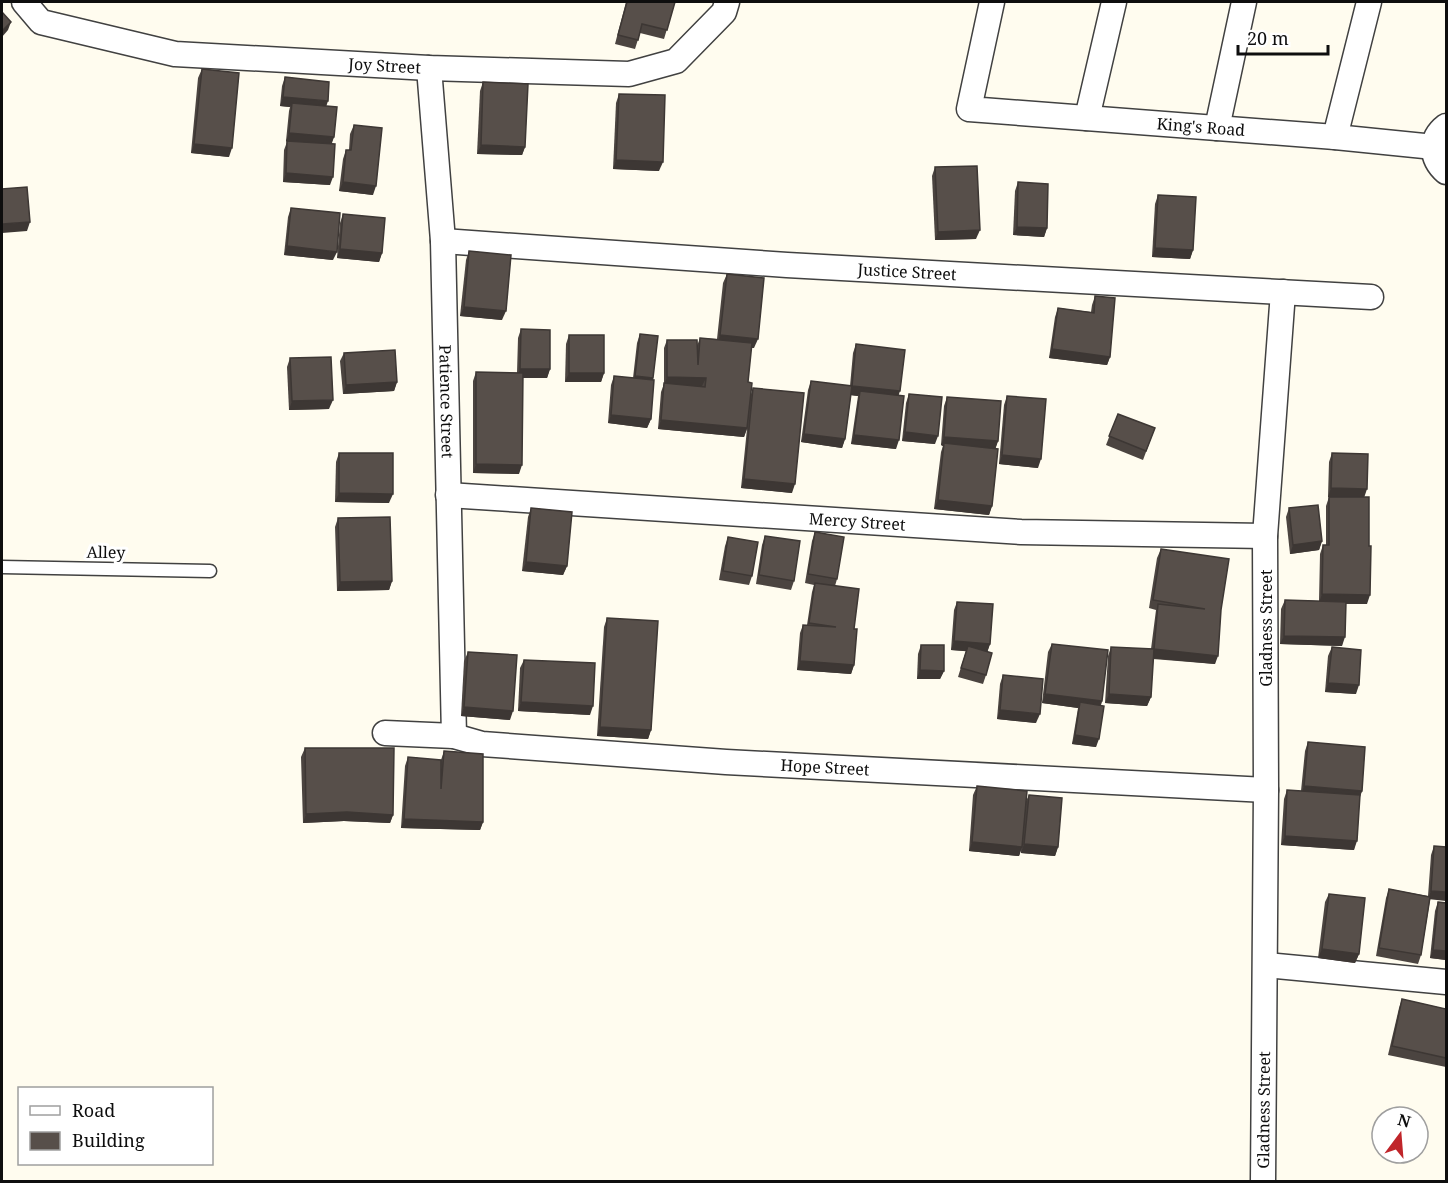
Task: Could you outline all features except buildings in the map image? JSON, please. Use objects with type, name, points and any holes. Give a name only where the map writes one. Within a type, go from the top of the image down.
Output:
[{"type":"street","name":"Joy Street","points":[[24,2],[41,22],[176,54],[429,68],[629,74],[676,61],[724,12],[727,2]]},
{"type":"street","name":"King's Road","points":[[992,2],[969,110],[1335,137],[1434,147]]},
{"type":"street","points":[[1087,118],[1114,2]]},
{"type":"street","points":[[1217,128],[1244,2]]},
{"type":"street","points":[[1335,137],[1369,2]]},
{"type":"street","name":"Patience Street","points":[[429,68],[444,241],[454,736]]},
{"type":"street","points":[[1446,126],[1436,138],[1434,147],[1439,165],[1446,172]]},
{"type":"street","name":"Justice Street","points":[[444,241],[799,266],[1371,297]]},
{"type":"street","name":"Gladness Street","points":[[1263,1182],[1266,965],[1265,536],[1283,292]]},
{"type":"street","name":"Mercy Street","points":[[448,495],[1021,532],[1265,536]]},
{"type":"street","name":"Hope Street","points":[[385,733],[454,736],[482,744],[714,761],[1266,789]]},
{"type":"street","points":[[1266,965],[1446,982]]},
{"type":"lane","name":"Alley","points":[[2,567],[210,571]]}]
